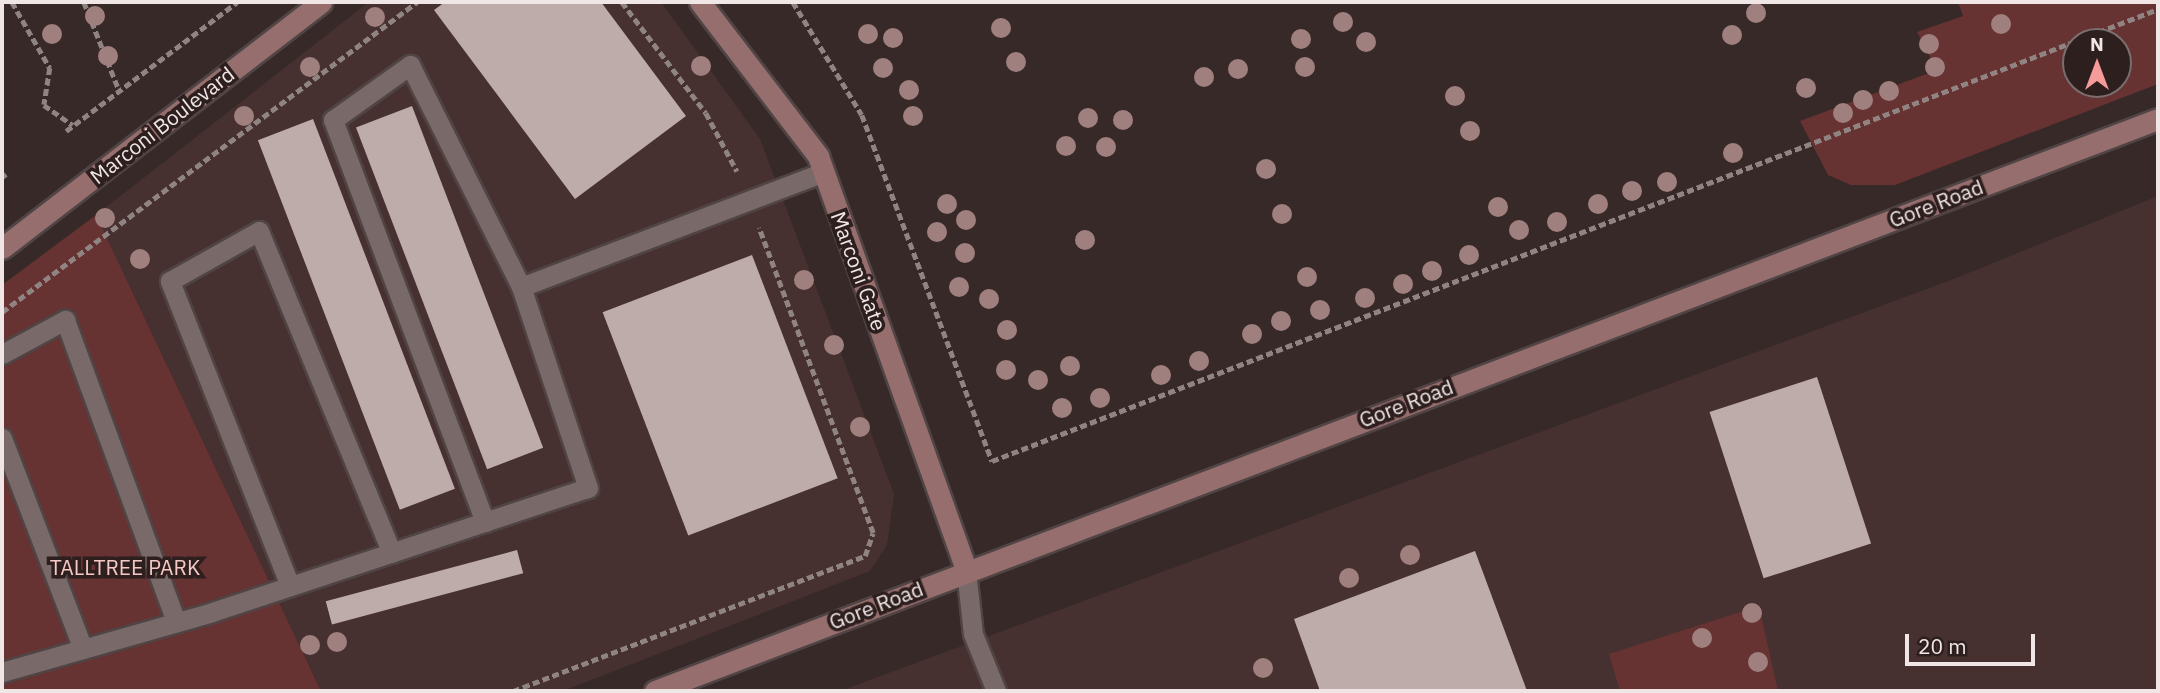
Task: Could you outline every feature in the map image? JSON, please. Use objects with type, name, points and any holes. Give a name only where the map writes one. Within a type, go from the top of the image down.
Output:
[{"type":"main road","name":"Marconi Boulevard","points":[[2,248],[321,2]]},
{"type":"main road","name":"Marconi Gate","points":[[699,2],[818,156],[966,570]]},
{"type":"main road","name":"Gore Road","points":[[655,691],[966,570],[2158,119]]},
{"type":"lane","points":[[2,672],[176,622],[392,553],[588,488],[521,287],[410,65],[333,120],[485,522]]},
{"type":"lane","points":[[521,287],[747,198],[824,172]]},
{"type":"lane","points":[[290,586],[170,281],[259,231],[392,553]]},
{"type":"lane","points":[[2,354],[65,320],[176,622]]},
{"type":"lane","points":[[2,438],[83,649]]},
{"type":"lane","points":[[966,570],[973,634],[996,691]]},
{"type":"path","points":[[12,2],[50,68],[44,105],[73,125]]},
{"type":"path","points":[[84,2],[119,90]]},
{"type":"path","points":[[66,131],[237,2]]},
{"type":"path","points":[[2,312],[417,2]]},
{"type":"path","points":[[513,691],[865,556],[873,533],[747,198],[706,113],[622,2]]},
{"type":"path","points":[[793,2],[862,116],[992,461],[2158,9]]},
{"type":"shaded area","points":[[369,2],[661,2],[760,139],[894,494],[887,545],[870,571],[563,691],[321,691],[96,215]]},
{"type":"shaded area","points":[[2158,196],[2158,691],[840,691],[1954,279]]},
{"type":"green space","points":[[1958,2],[2158,2],[2158,84],[2132,94],[2132,28],[2062,28],[2062,98],[2122,98],[1895,185],[1851,185],[1828,175],[1800,121],[1937,70],[1917,32],[1963,16]]},
{"type":"green space","name":"TALLTREE PARK","points":[[96,215],[321,691],[2,691],[2,285]]},
{"type":"green space","points":[[1759,606],[1778,691],[1620,691],[1609,654]]},
{"type":"building","points":[[445,2],[601,2],[686,116],[575,199],[434,10]]},
{"type":"building","points":[[412,106],[543,448],[487,469],[356,128]]},
{"type":"building","points":[[313,119],[455,489],[400,510],[258,140]]},
{"type":"building","points":[[752,255],[838,478],[688,535],[603,312]]},
{"type":"building","points":[[1817,377],[1871,543],[1764,578],[1710,412]]},
{"type":"building","points":[[517,550],[523,573],[332,624],[326,601]]},
{"type":"building","points":[[1475,551],[1527,691],[1320,691],[1294,619]]}]
